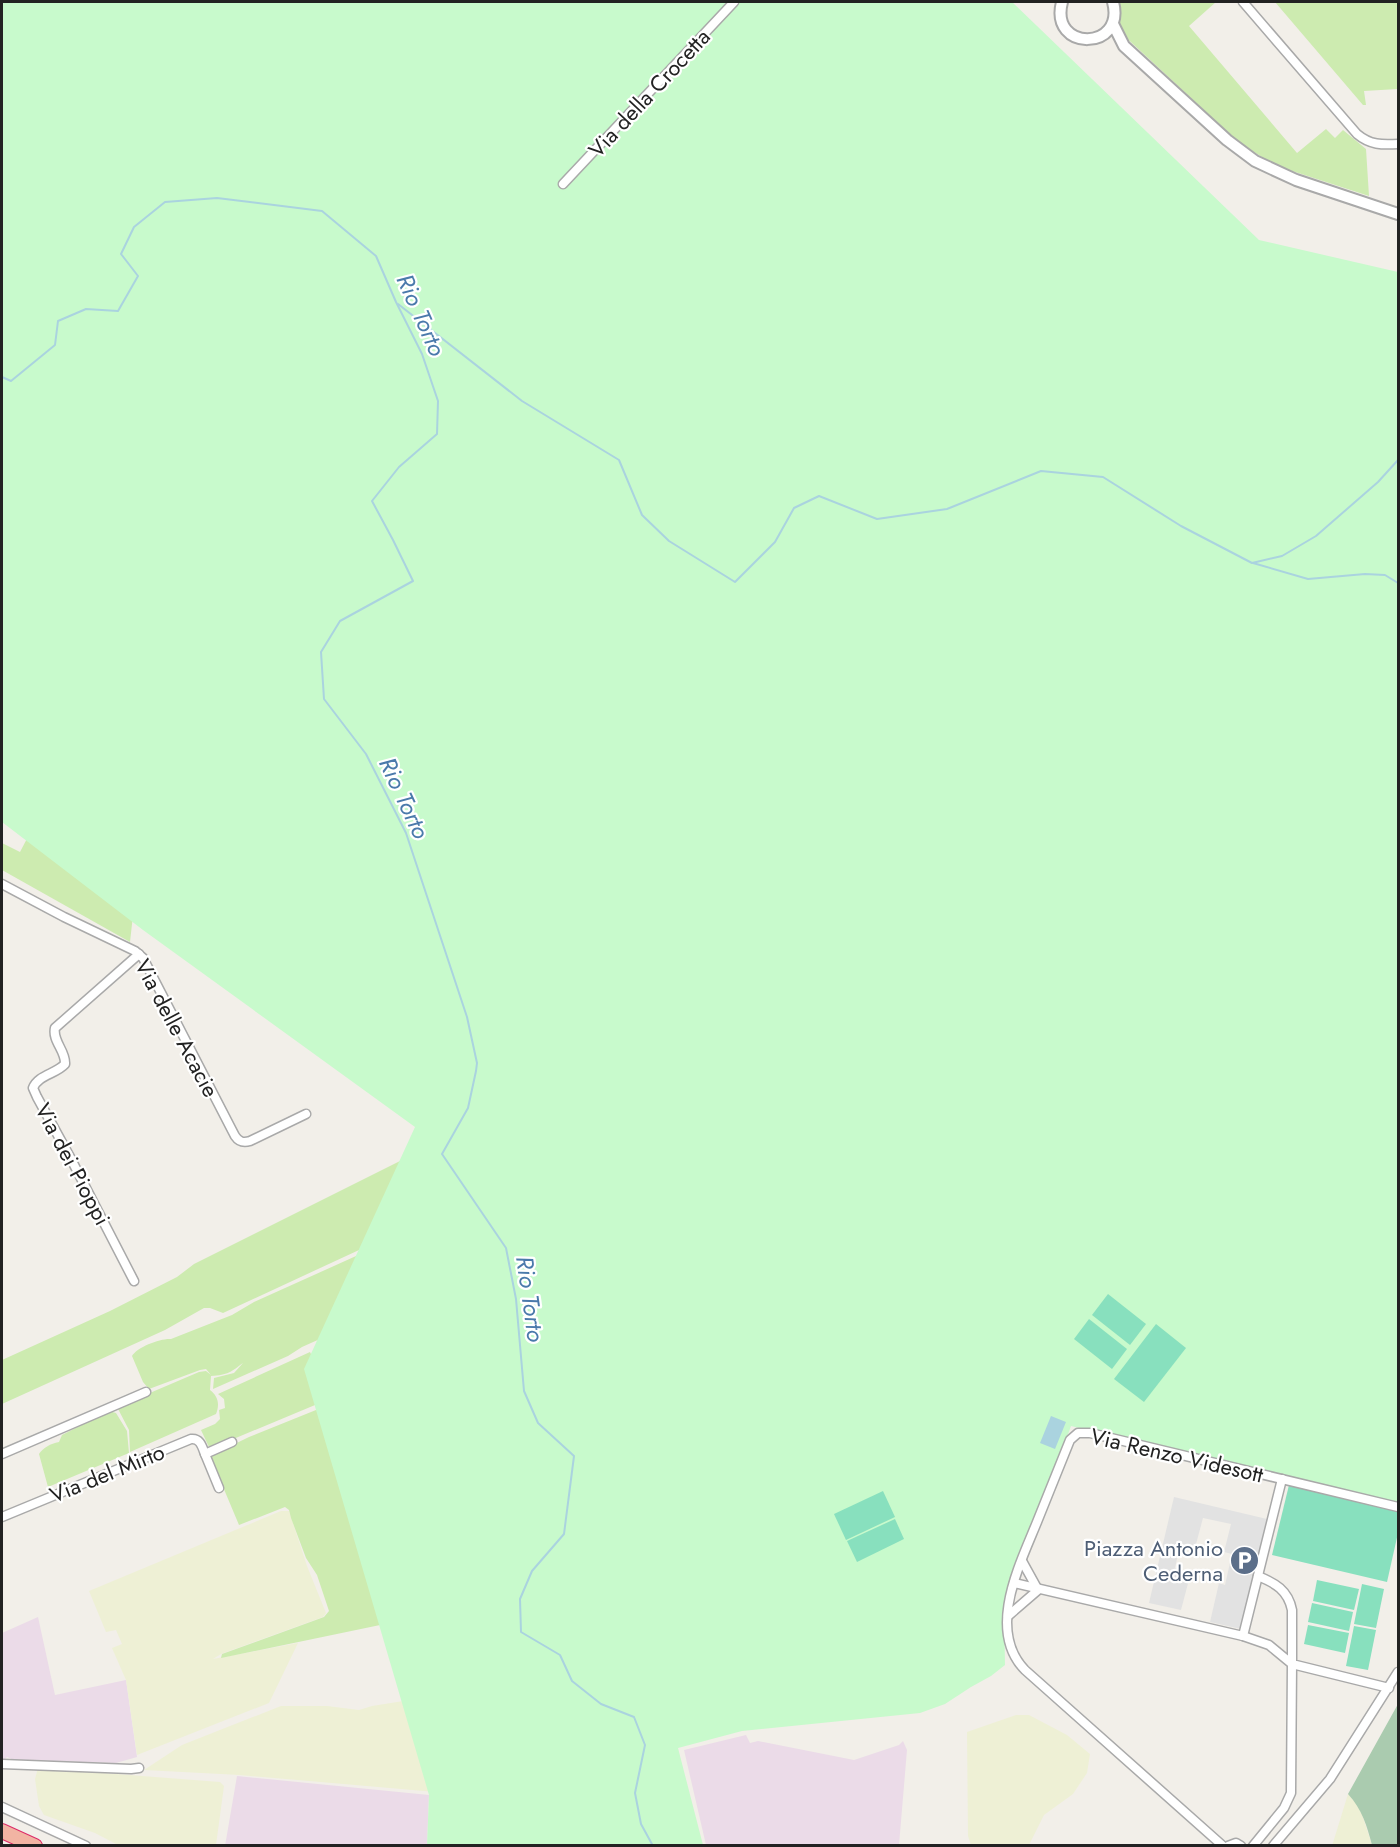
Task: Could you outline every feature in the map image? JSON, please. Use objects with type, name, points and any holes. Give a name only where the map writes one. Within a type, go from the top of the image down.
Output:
[{"type":"highway","points":[[2,1831],[35,1845]]},
{"type":"street","name":"Via della Crocetta","points":[[563,184],[734,2]]},
{"type":"street","points":[[1062,2],[1060,18],[1063,26],[1075,37],[1083,40],[1092,40],[1105,34],[1113,24],[1114,2]]},
{"type":"street","points":[[1243,2],[1357,134],[1374,144],[1398,144]]},
{"type":"street","points":[[1113,24],[1124,46]]},
{"type":"street","points":[[1100,37],[1124,46],[1227,140],[1255,161],[1296,180],[1398,214]]},
{"type":"street","name":"Via delle Acacie","points":[[2,884],[139,954],[239,1141],[248,1141],[306,1114]]},
{"type":"street","name":"Via dei Pioppi","points":[[134,1281],[33,1088],[39,1080],[61,1069],[65,1064],[65,1057],[54,1035],[56,1028],[139,954]]},
{"type":"street","points":[[2,1455],[146,1392]]},
{"type":"street","name":"Via Renzo Videsott","points":[[1223,1845],[1022,1666],[1011,1648],[1008,1616],[1014,1583],[1070,1440],[1078,1433],[1090,1433],[1398,1507]]},
{"type":"street","name":"Via del Mirto","points":[[2,1517],[191,1439],[195,1438],[199,1441],[205,1454]]},
{"type":"street","points":[[219,1488],[205,1454],[231,1442]]},
{"type":"street","points":[[1243,1636],[1282,1479]]},
{"type":"street","points":[[1022,1561],[1038,1590]]},
{"type":"street","points":[[1253,1845],[1284,1808],[1291,1793],[1293,1610],[1281,1587],[1258,1576]]},
{"type":"street","points":[[1014,1583],[1243,1636],[1269,1645],[1292,1664],[1389,1688]]},
{"type":"street","points":[[1008,1616],[1038,1590]]},
{"type":"street","points":[[1273,1845],[1312,1803],[1330,1779],[1398,1672]]},
{"type":"street","points":[[2,1764],[139,1768]]},
{"type":"street","points":[[2,1807],[86,1845]]},
{"type":"street","points":[[1228,1845],[1236,1843],[1241,1845]]},
{"type":"shaded area","name":"Piazza Antonio Cederna","points":[[1174,1497],[1267,1519],[1241,1629],[1210,1622],[1219,1583],[1225,1585],[1232,1554],[1224,1552],[1231,1524],[1203,1518],[1195,1548],[1180,1545],[1175,1568],[1191,1572],[1181,1610],[1149,1603]]},
{"type":"shaded area","points":[[38,1617],[55,1695],[126,1680],[137,1757],[116,1763],[14,1760],[7,1757],[2,1760],[2,1633]]},
{"type":"shaded area","points":[[746,1735],[750,1743],[758,1741],[854,1760],[899,1745],[903,1741],[907,1750],[899,1845],[706,1845],[684,1750]]},
{"type":"shaded area","points":[[237,1776],[429,1795],[427,1845],[225,1846]]},
{"type":"green space","points":[[2,2],[1012,2],[1259,240],[1398,272],[1398,1506],[1071,1426],[1004,1611],[1005,1665],[991,1676],[945,1704],[920,1713],[742,1731],[678,1748],[703,1845],[427,1845],[429,1795],[304,1369],[415,1127],[143,930],[2,822]]},
{"type":"green space","points":[[1119,2],[1216,2],[1189,26],[1297,153],[1326,129],[1335,138],[1343,130],[1366,149],[1369,196],[1286,169],[1270,162],[1233,137],[1120,32]]},
{"type":"green space","points":[[1275,2],[1398,2],[1398,89],[1364,91],[1366,105],[1363,105]]},
{"type":"green space","points":[[2,754],[138,870],[130,942],[2,870],[2,843],[20,852],[31,831]]},
{"type":"green space","points":[[416,1153],[439,1213],[223,1313],[204,1308],[165,1330],[2,1404],[2,1360],[110,1311],[177,1277],[194,1264]]},
{"type":"green space","points":[[436,1220],[378,1313],[213,1389],[214,1378],[234,1373],[243,1363],[229,1372],[211,1376],[210,1390],[215,1395],[218,1404],[216,1414],[130,1452],[129,1430],[117,1407],[199,1372],[206,1371],[211,1375],[206,1369],[200,1370],[149,1389],[143,1382],[132,1356],[139,1349],[232,1315],[254,1302]]},
{"type":"green space","points":[[1108,1294],[1146,1324],[1130,1345],[1092,1315]]},
{"type":"green space","points":[[1089,1319],[1127,1349],[1112,1369],[1074,1339]]},
{"type":"green space","points":[[1156,1324],[1186,1348],[1144,1402],[1114,1379]]},
{"type":"green space","points":[[310,1352],[330,1395],[327,1400],[209,1447],[201,1430],[215,1424],[220,1419],[219,1410],[225,1408],[224,1399],[218,1394]]},
{"type":"green space","points":[[373,1387],[481,1604],[221,1658],[222,1654],[324,1617],[329,1611],[317,1575],[306,1558],[289,1510],[285,1507],[239,1525],[210,1456],[249,1437]]},
{"type":"green space","points":[[109,1411],[116,1413],[127,1431],[129,1453],[48,1487],[39,1454],[48,1446],[59,1442],[62,1435]]},
{"type":"green space","points":[[1289,1485],[1398,1510],[1398,1533],[1387,1582],[1272,1555]]},
{"type":"green space","points":[[883,1491],[895,1517],[846,1540],[834,1514]]},
{"type":"green space","points":[[281,1511],[289,1511],[307,1566],[326,1613],[323,1617],[221,1654],[213,1659],[298,1643],[269,1703],[137,1755],[126,1680],[112,1648],[122,1644],[116,1630],[106,1632],[89,1591]]},
{"type":"green space","points":[[895,1519],[904,1539],[857,1562],[847,1541]]},
{"type":"green space","points":[[1317,1580],[1359,1589],[1354,1610],[1313,1601]]},
{"type":"green space","points":[[1362,1584],[1384,1589],[1376,1628],[1354,1624]]},
{"type":"green space","points":[[1312,1603],[1353,1612],[1349,1631],[1308,1622]]},
{"type":"green space","points":[[1308,1625],[1349,1633],[1345,1653],[1304,1644]]},
{"type":"green space","points":[[1354,1626],[1376,1630],[1368,1670],[1346,1666]]},
{"type":"green space","points":[[561,1676],[630,1809],[240,1775],[144,1770],[182,1745],[281,1706],[327,1706],[359,1710]]},
{"type":"green space","points":[[1398,1704],[1398,1845],[1372,1845],[1366,1824],[1348,1794]]},
{"type":"green space","points":[[1016,1715],[1029,1715],[1067,1735],[1090,1754],[1087,1773],[1073,1794],[1044,1815],[1029,1845],[971,1845],[968,1836],[967,1732]]},
{"type":"green space","points":[[38,1768],[220,1782],[224,1786],[216,1845],[118,1845],[95,1833],[44,1815],[39,1806],[35,1779]]},
{"type":"green space","points":[[1348,1794],[1362,1814],[1372,1845],[1332,1846]]},
{"type":"water","points":[[1051,1416],[1066,1422],[1055,1449],[1040,1443]]},
{"type":"waterway","name":"Rio Torto","points":[[2,377],[11,381],[55,345],[58,321],[86,309],[118,311],[138,276],[121,254],[134,227],[165,202],[217,198],[322,211],[376,256],[422,354],[438,401],[437,434],[399,467],[372,501],[413,581],[340,621],[321,652],[324,699],[366,754],[406,833],[467,1017],[477,1063],[476,1071],[468,1108],[442,1154],[506,1248],[516,1299],[524,1391],[538,1423],[574,1456],[564,1534],[532,1571],[520,1599],[521,1632],[560,1655],[572,1681],[601,1704],[634,1717],[645,1745],[635,1793],[641,1824],[653,1846]]},
{"type":"waterway","points":[[398,304],[522,401],[619,460],[642,515],[669,541],[735,582],[775,542],[794,508],[819,496],[877,519],[947,509],[1041,471],[1103,477],[1181,526],[1252,563],[1282,556],[1316,536],[1378,482],[1398,460]]},
{"type":"waterway","points":[[1253,563],[1308,579],[1365,574],[1385,575],[1398,583]]},
{"type":"place","name":"Piazza Antonio Cederna","points":[[1244,1561]]}]
